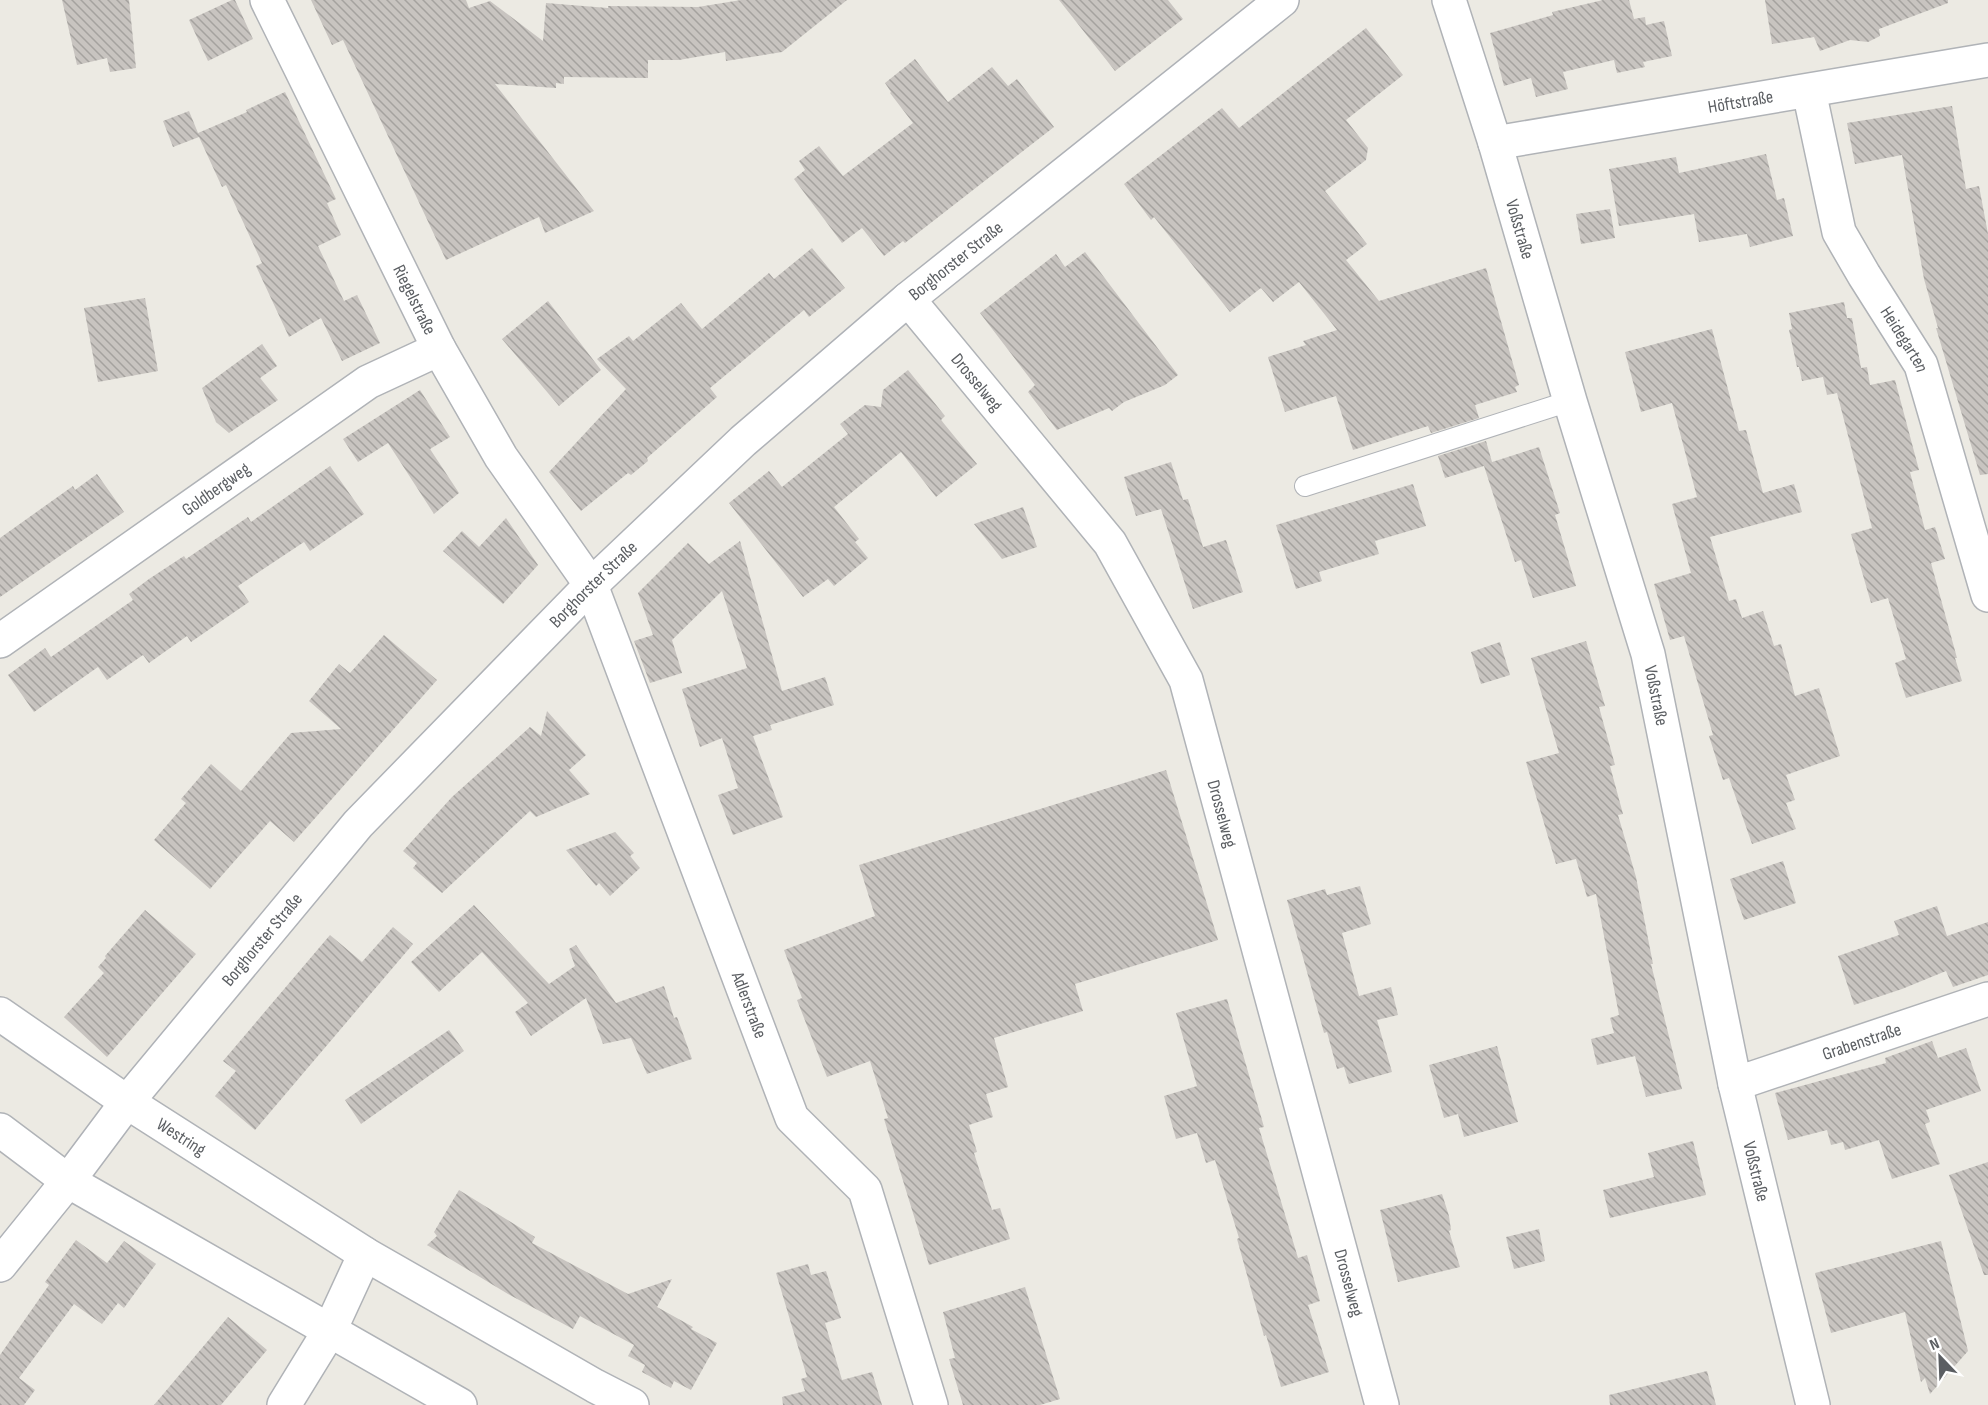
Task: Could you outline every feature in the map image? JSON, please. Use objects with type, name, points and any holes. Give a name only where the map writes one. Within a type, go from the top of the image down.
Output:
[{"type":"street","name":"Riegelstraße","points":[[267,0],[439,349],[501,457],[591,585]]},
{"type":"street","name":"Borghorster Straße","points":[[0,1265],[68,1181],[127,1102],[358,824],[591,585],[744,441],[908,299],[1282,0]]},
{"type":"street","name":"Voßstraße","points":[[1449,0],[1495,144],[1648,654],[1735,1084],[1813,1405]]},
{"type":"street","name":"Höftstraße","points":[[1495,144],[1988,60]]},
{"type":"street","name":"Heidegarten","points":[[1809,92],[1839,232],[1922,365],[1988,594]]},
{"type":"street","name":"Drosselweg","points":[[908,299],[1110,543],[1186,680],[1382,1405]]},
{"type":"street","name":"Goldbergweg","points":[[0,641],[368,382],[439,349]]},
{"type":"street","name":"Adlerstraße","points":[[591,585],[792,1118],[865,1190],[931,1405]]},
{"type":"street","name":"Grabenstraße","points":[[1735,1084],[1988,999]]},
{"type":"street","name":"Westring","points":[[0,1014],[127,1102],[365,1254],[594,1386],[632,1405]]},
{"type":"street","points":[[0,1130],[68,1181],[460,1405]]},
{"type":"street","points":[[284,1405],[330,1330],[365,1254]]},
{"type":"lane","points":[[1305,486],[1570,400]]},
{"type":"building","points":[[62,0],[129,0],[136,68],[110,72],[107,58],[77,65]]},
{"type":"building","points":[[235,0],[253,39],[208,61],[189,20]]},
{"type":"building","points":[[311,0],[466,0],[469,8],[490,1],[543,41],[546,3],[608,8],[608,6],[698,7],[741,0],[847,0],[782,52],[726,61],[725,52],[679,60],[648,60],[648,78],[564,77],[564,84],[556,83],[556,88],[495,84],[594,211],[545,233],[539,217],[446,260],[343,40],[332,45]]},
{"type":"building","points":[[1059,0],[1168,0],[1183,19],[1115,71]]},
{"type":"building","points":[[1603,0],[1629,0],[1634,19],[1645,17],[1646,25],[1664,21],[1672,56],[1643,62],[1645,67],[1617,73],[1614,60],[1563,72],[1568,89],[1536,97],[1531,78],[1504,86],[1490,33],[1553,15],[1552,12]]},
{"type":"building","points":[[1765,0],[1948,0],[1948,3],[1879,29],[1880,36],[1868,42],[1850,40],[1820,51],[1814,37],[1772,44]]},
{"type":"building","points":[[1366,28],[1403,75],[1346,120],[1368,148],[1366,160],[1325,191],[1367,244],[1346,260],[1379,301],[1486,268],[1519,385],[1515,387],[1517,392],[1475,405],[1479,418],[1431,433],[1428,426],[1353,450],[1336,396],[1285,412],[1268,357],[1306,345],[1303,341],[1337,330],[1299,282],[1273,302],[1261,288],[1230,312],[1154,217],[1151,220],[1124,184],[1222,108],[1239,128]]},
{"type":"building","points":[[915,59],[948,102],[992,67],[1008,86],[1017,79],[1054,127],[905,243],[903,241],[884,256],[862,228],[842,243],[794,179],[805,170],[799,161],[819,146],[843,176],[913,123],[885,83]]},
{"type":"building","points":[[285,92],[336,199],[327,203],[341,235],[318,246],[344,301],[357,295],[380,343],[342,361],[321,318],[289,337],[256,266],[262,263],[226,185],[222,187],[199,137],[173,147],[163,121],[189,111],[198,133],[247,112],[246,110]]},
{"type":"building","points":[[1952,106],[1966,189],[1979,186],[1988,234],[1988,474],[1980,475],[1936,328],[1938,328],[1924,279],[1902,155],[1855,164],[1847,123]]},
{"type":"building","points":[[1766,154],[1777,200],[1784,198],[1793,236],[1750,247],[1747,234],[1699,242],[1694,214],[1619,226],[1609,169],[1676,157],[1679,173]]},
{"type":"building","points":[[1610,209],[1615,238],[1581,244],[1576,214]]},
{"type":"building","points":[[812,248],[845,288],[809,317],[804,310],[710,388],[717,397],[647,458],[648,461],[631,475],[628,473],[581,511],[549,472],[626,389],[597,359],[629,336],[633,341],[681,303],[702,329],[769,273],[774,279]]},
{"type":"building","points":[[1085,252],[1178,375],[1165,385],[1124,402],[1112,411],[1109,408],[1057,430],[1028,392],[1035,385],[980,313],[1056,254],[1065,267]]},
{"type":"building","points":[[145,298],[158,371],[98,382],[84,308]]},
{"type":"building","points":[[548,301],[601,370],[559,406],[502,339]]},
{"type":"building","points":[[1844,302],[1847,318],[1852,318],[1861,368],[1867,367],[1870,385],[1895,380],[1919,470],[1910,472],[1925,530],[1935,527],[1945,559],[1931,563],[1962,681],[1906,698],[1895,663],[1906,659],[1888,598],[1871,603],[1851,534],[1872,528],[1837,393],[1827,395],[1823,377],[1802,381],[1789,330],[1792,329],[1789,313]]},
{"type":"building","points":[[1712,329],[1739,431],[1746,430],[1763,493],[1794,484],[1802,512],[1710,537],[1729,601],[1736,599],[1742,618],[1763,611],[1774,646],[1781,644],[1795,696],[1819,688],[1840,756],[1786,775],[1795,800],[1786,803],[1796,829],[1752,844],[1729,778],[1723,780],[1709,736],[1713,735],[1684,636],[1670,640],[1654,584],[1691,573],[1672,504],[1697,497],[1672,403],[1641,412],[1625,352]]},
{"type":"building","points":[[262,344],[277,366],[260,378],[278,400],[229,433],[216,422],[202,388]]},
{"type":"building","points":[[908,370],[945,416],[941,420],[977,464],[936,497],[901,452],[834,507],[859,539],[855,542],[868,558],[834,586],[828,579],[803,597],[729,503],[769,471],[782,487],[848,434],[840,424],[865,405],[881,407],[883,390]]},
{"type":"building","points":[[420,390],[450,437],[430,449],[459,493],[434,514],[388,443],[358,462],[343,439]]},
{"type":"building","points":[[1486,441],[1492,462],[1539,447],[1560,513],[1555,515],[1576,586],[1533,598],[1521,560],[1515,562],[1484,466],[1445,478],[1438,456]]},
{"type":"building","points":[[1171,462],[1183,500],[1188,499],[1203,547],[1226,540],[1243,592],[1193,609],[1161,509],[1136,516],[1124,477]]},
{"type":"building","points":[[330,466],[364,514],[310,551],[304,542],[238,586],[249,602],[191,642],[187,636],[149,663],[143,655],[107,680],[98,667],[34,712],[8,675],[45,648],[51,657],[133,600],[129,594],[149,579],[184,556],[186,559],[248,517],[251,522]]},
{"type":"building","points":[[97,474],[124,512],[0,597],[0,538],[73,486],[75,490]]},
{"type":"building","points":[[1413,484],[1426,526],[1375,541],[1379,554],[1319,572],[1322,581],[1296,589],[1276,525]]},
{"type":"building","points":[[1023,507],[1037,547],[1002,559],[974,524]]},
{"type":"building","points":[[506,518],[538,565],[503,604],[443,551],[462,531],[479,547]]},
{"type":"building","points":[[740,541],[782,691],[825,677],[834,705],[770,725],[772,730],[753,736],[783,817],[733,835],[718,795],[738,788],[722,738],[700,747],[682,689],[747,668],[722,591],[672,640],[682,673],[650,683],[634,641],[653,635],[638,593],[688,543],[709,564]]},
{"type":"building","points":[[384,635],[437,680],[294,842],[270,821],[210,889],[154,840],[186,803],[181,799],[211,764],[241,791],[291,733],[341,729],[309,701],[339,664],[350,673]]},
{"type":"building","points":[[1586,641],[1605,706],[1599,707],[1615,765],[1610,766],[1623,814],[1618,815],[1636,877],[1653,964],[1651,964],[1682,1089],[1646,1097],[1635,1056],[1597,1065],[1591,1039],[1614,1033],[1610,1018],[1619,1015],[1596,894],[1587,897],[1576,859],[1556,864],[1526,762],[1559,753],[1531,658]]},
{"type":"building","points":[[1500,642],[1510,675],[1481,684],[1471,652]]},
{"type":"building","points":[[547,711],[586,755],[569,770],[590,794],[536,817],[530,811],[442,893],[413,868],[417,863],[403,851],[452,797],[530,727],[541,736]]},
{"type":"building","points":[[1166,770],[1218,940],[1075,984],[1083,1011],[994,1038],[1008,1087],[986,1094],[993,1117],[969,1125],[977,1152],[974,1153],[992,1210],[1000,1208],[1010,1239],[929,1265],[884,1119],[888,1118],[870,1061],[827,1077],[797,1000],[802,998],[784,950],[875,916],[859,865]]},
{"type":"building","points":[[615,832],[634,853],[630,856],[640,868],[610,896],[599,883],[596,886],[566,850]]},
{"type":"building","points":[[1783,861],[1796,903],[1744,920],[1730,879]]},
{"type":"building","points":[[1360,886],[1371,924],[1342,933],[1359,996],[1391,987],[1398,1015],[1377,1020],[1392,1072],[1349,1084],[1344,1067],[1337,1069],[1327,1032],[1324,1033],[1287,900],[1325,889],[1327,895]]},
{"type":"building","points":[[474,905],[549,984],[575,966],[569,949],[576,945],[616,1003],[664,986],[674,1018],[677,1017],[692,1059],[647,1074],[631,1038],[603,1044],[586,998],[531,1036],[515,1012],[528,1003],[482,952],[439,992],[411,962]]},
{"type":"building","points":[[1937,906],[1947,936],[1988,922],[1988,975],[1953,987],[1946,971],[1854,1005],[1838,956],[1899,935],[1894,921]]},
{"type":"building","points":[[145,910],[196,954],[107,1057],[64,1017],[104,973],[98,967],[106,958],[105,956]]},
{"type":"building","points":[[393,927],[413,944],[255,1130],[215,1096],[236,1071],[223,1061],[330,935],[362,962]]},
{"type":"building","points":[[1227,999],[1264,1127],[1259,1128],[1298,1258],[1307,1255],[1320,1301],[1308,1305],[1329,1372],[1281,1387],[1266,1335],[1264,1336],[1237,1239],[1239,1238],[1215,1160],[1206,1163],[1197,1133],[1176,1139],[1164,1096],[1197,1086],[1176,1013]]},
{"type":"building","points":[[449,1030],[464,1051],[361,1124],[345,1100]]},
{"type":"building","points":[[1932,1041],[1938,1058],[1966,1048],[1981,1091],[1926,1110],[1930,1122],[1925,1124],[1940,1164],[1892,1179],[1879,1140],[1845,1150],[1843,1142],[1831,1145],[1827,1130],[1788,1140],[1775,1093],[1886,1063],[1885,1058]]},
{"type":"building","points":[[1497,1046],[1518,1122],[1464,1137],[1458,1114],[1444,1118],[1429,1065]]},
{"type":"building","points":[[1693,1141],[1706,1195],[1610,1218],[1603,1190],[1654,1177],[1648,1153]]},
{"type":"building","points":[[1988,1162],[1988,1275],[1984,1275],[1949,1175]]},
{"type":"building","points":[[459,1190],[535,1237],[532,1243],[628,1294],[672,1279],[657,1307],[717,1343],[691,1390],[674,1381],[671,1388],[642,1372],[645,1365],[628,1356],[634,1345],[580,1316],[573,1329],[508,1294],[427,1245],[437,1236],[434,1232]]},
{"type":"building","points":[[1442,1194],[1449,1216],[1451,1230],[1449,1231],[1460,1267],[1398,1282],[1380,1210]]},
{"type":"building","points":[[1539,1229],[1545,1261],[1514,1269],[1506,1237]]},
{"type":"building","points":[[76,1240],[107,1263],[124,1241],[156,1264],[124,1308],[118,1303],[102,1324],[74,1304],[19,1378],[35,1390],[24,1405],[0,1405],[0,1355],[49,1285],[45,1282]]},
{"type":"building","points":[[1941,1241],[1968,1351],[1930,1394],[1925,1378],[1921,1382],[1905,1312],[1831,1333],[1815,1273]]},
{"type":"building","points":[[808,1264],[811,1275],[826,1271],[841,1318],[825,1323],[842,1380],[872,1372],[882,1405],[783,1405],[782,1397],[805,1391],[801,1379],[807,1377],[776,1273]]},
{"type":"building","points":[[1025,1287],[1060,1399],[1040,1405],[963,1405],[949,1359],[955,1358],[943,1312]]},
{"type":"building","points":[[228,1317],[267,1350],[221,1405],[154,1405]]},
{"type":"building","points":[[1707,1371],[1716,1405],[1610,1405],[1609,1395]]}]
